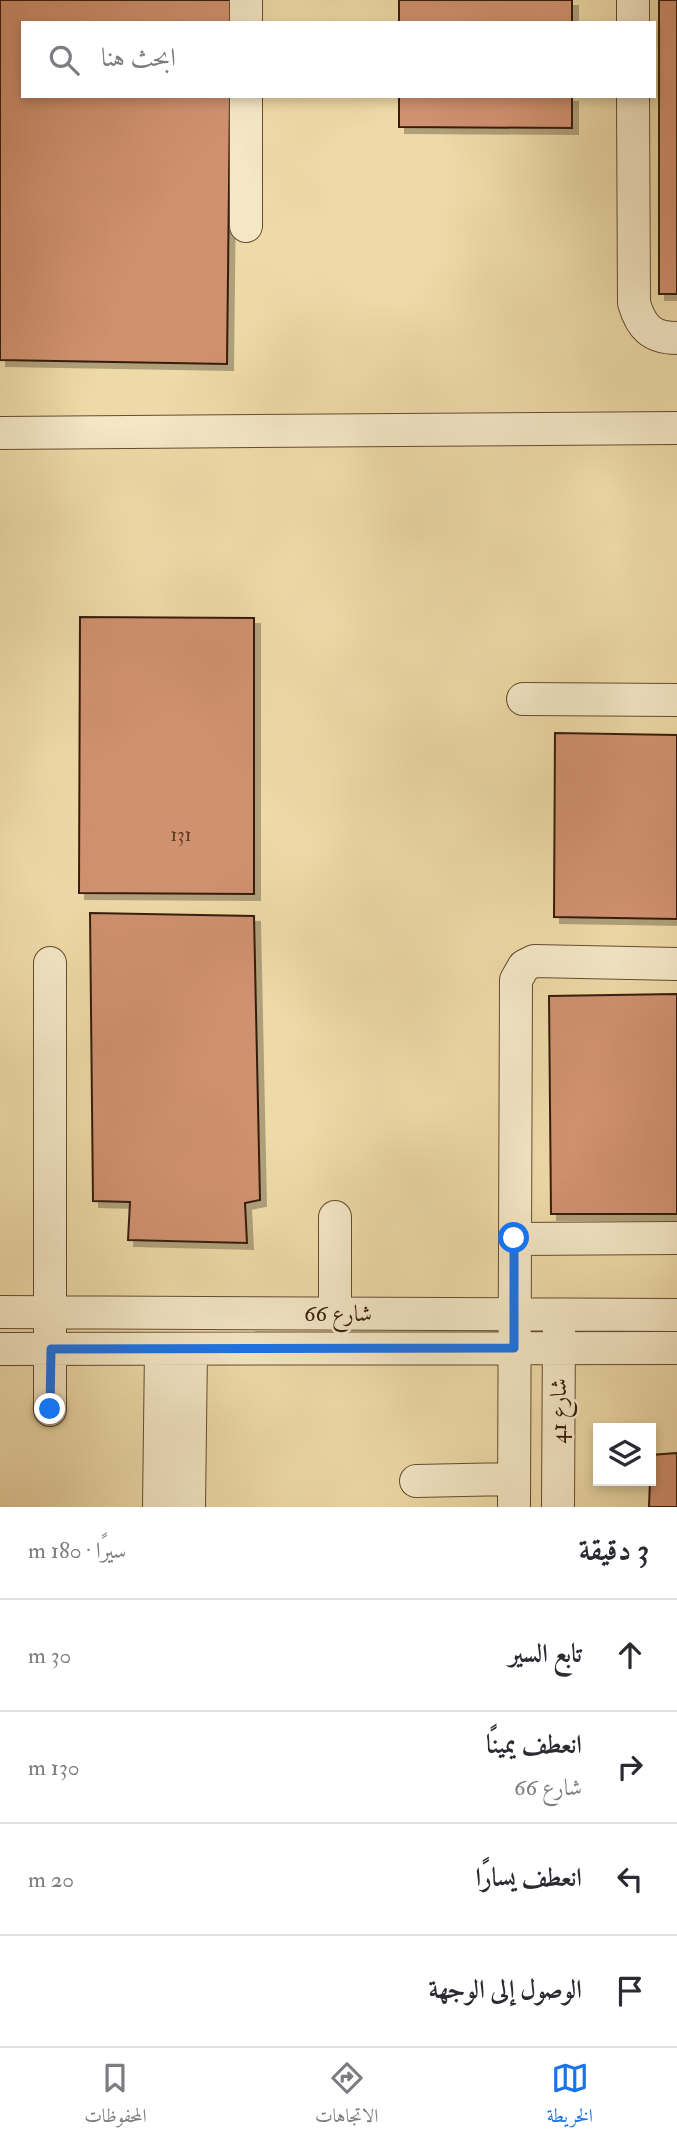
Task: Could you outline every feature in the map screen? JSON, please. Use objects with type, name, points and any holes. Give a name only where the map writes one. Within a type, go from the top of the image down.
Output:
[{"type":"lane","points":[[246,0],[246,21]]},
{"type":"lane","points":[[633,0],[633,21]]},
{"type":"lane","points":[[246,98],[246,226]]},
{"type":"lane","points":[[634,98],[634,303],[639,319],[649,331],[665,338],[677,338]]},
{"type":"lane","points":[[0,433],[677,428]]},
{"type":"lane","points":[[523,699],[677,700]]},
{"type":"lane","name":"شارع 41","points":[[514,1493],[516,980],[519,972],[534,961],[677,964]]},
{"type":"lane","points":[[50,963],[50,1409]]},
{"type":"lane","points":[[335,1217],[335,1313]]},
{"type":"lane","points":[[514,1238],[677,1238]]},
{"type":"lane","name":"شارع 66","points":[[0,1312],[677,1315]]},
{"type":"lane","name":"شارع 41","points":[[558,1507],[559,1314]]},
{"type":"lane","name":"شارع 66","points":[[0,1349],[677,1348]]},
{"type":"lane","points":[[159,1507],[176,1349]]},
{"type":"lane","points":[[176,1349],[189,1507]]},
{"type":"lane","points":[[416,1481],[514,1493]]},
{"type":"building","points":[[0,0],[231,0],[231,21],[21,21],[21,98],[230,98],[227,364],[0,360]]},
{"type":"building","points":[[399,0],[572,0],[572,21],[399,21]]},
{"type":"building","points":[[659,0],[677,0],[677,294],[659,294]]},
{"type":"building","points":[[399,98],[572,98],[572,128],[399,127]]},
{"type":"building","points":[[80,617],[254,618],[254,894],[79,893]]},
{"type":"building","points":[[555,733],[677,735],[677,919],[554,917]]},
{"type":"building","points":[[90,913],[254,916],[260,1200],[245,1203],[247,1243],[128,1240],[130,1202],[93,1201]]},
{"type":"building","points":[[677,994],[677,1214],[551,1214],[549,996]]},
{"type":"building","points":[[677,1453],[677,1507],[649,1507],[650,1486],[656,1486],[656,1455]]},
{"type":"route","points":[[50,1409],[51,1349],[514,1348],[514,1238]]}]
